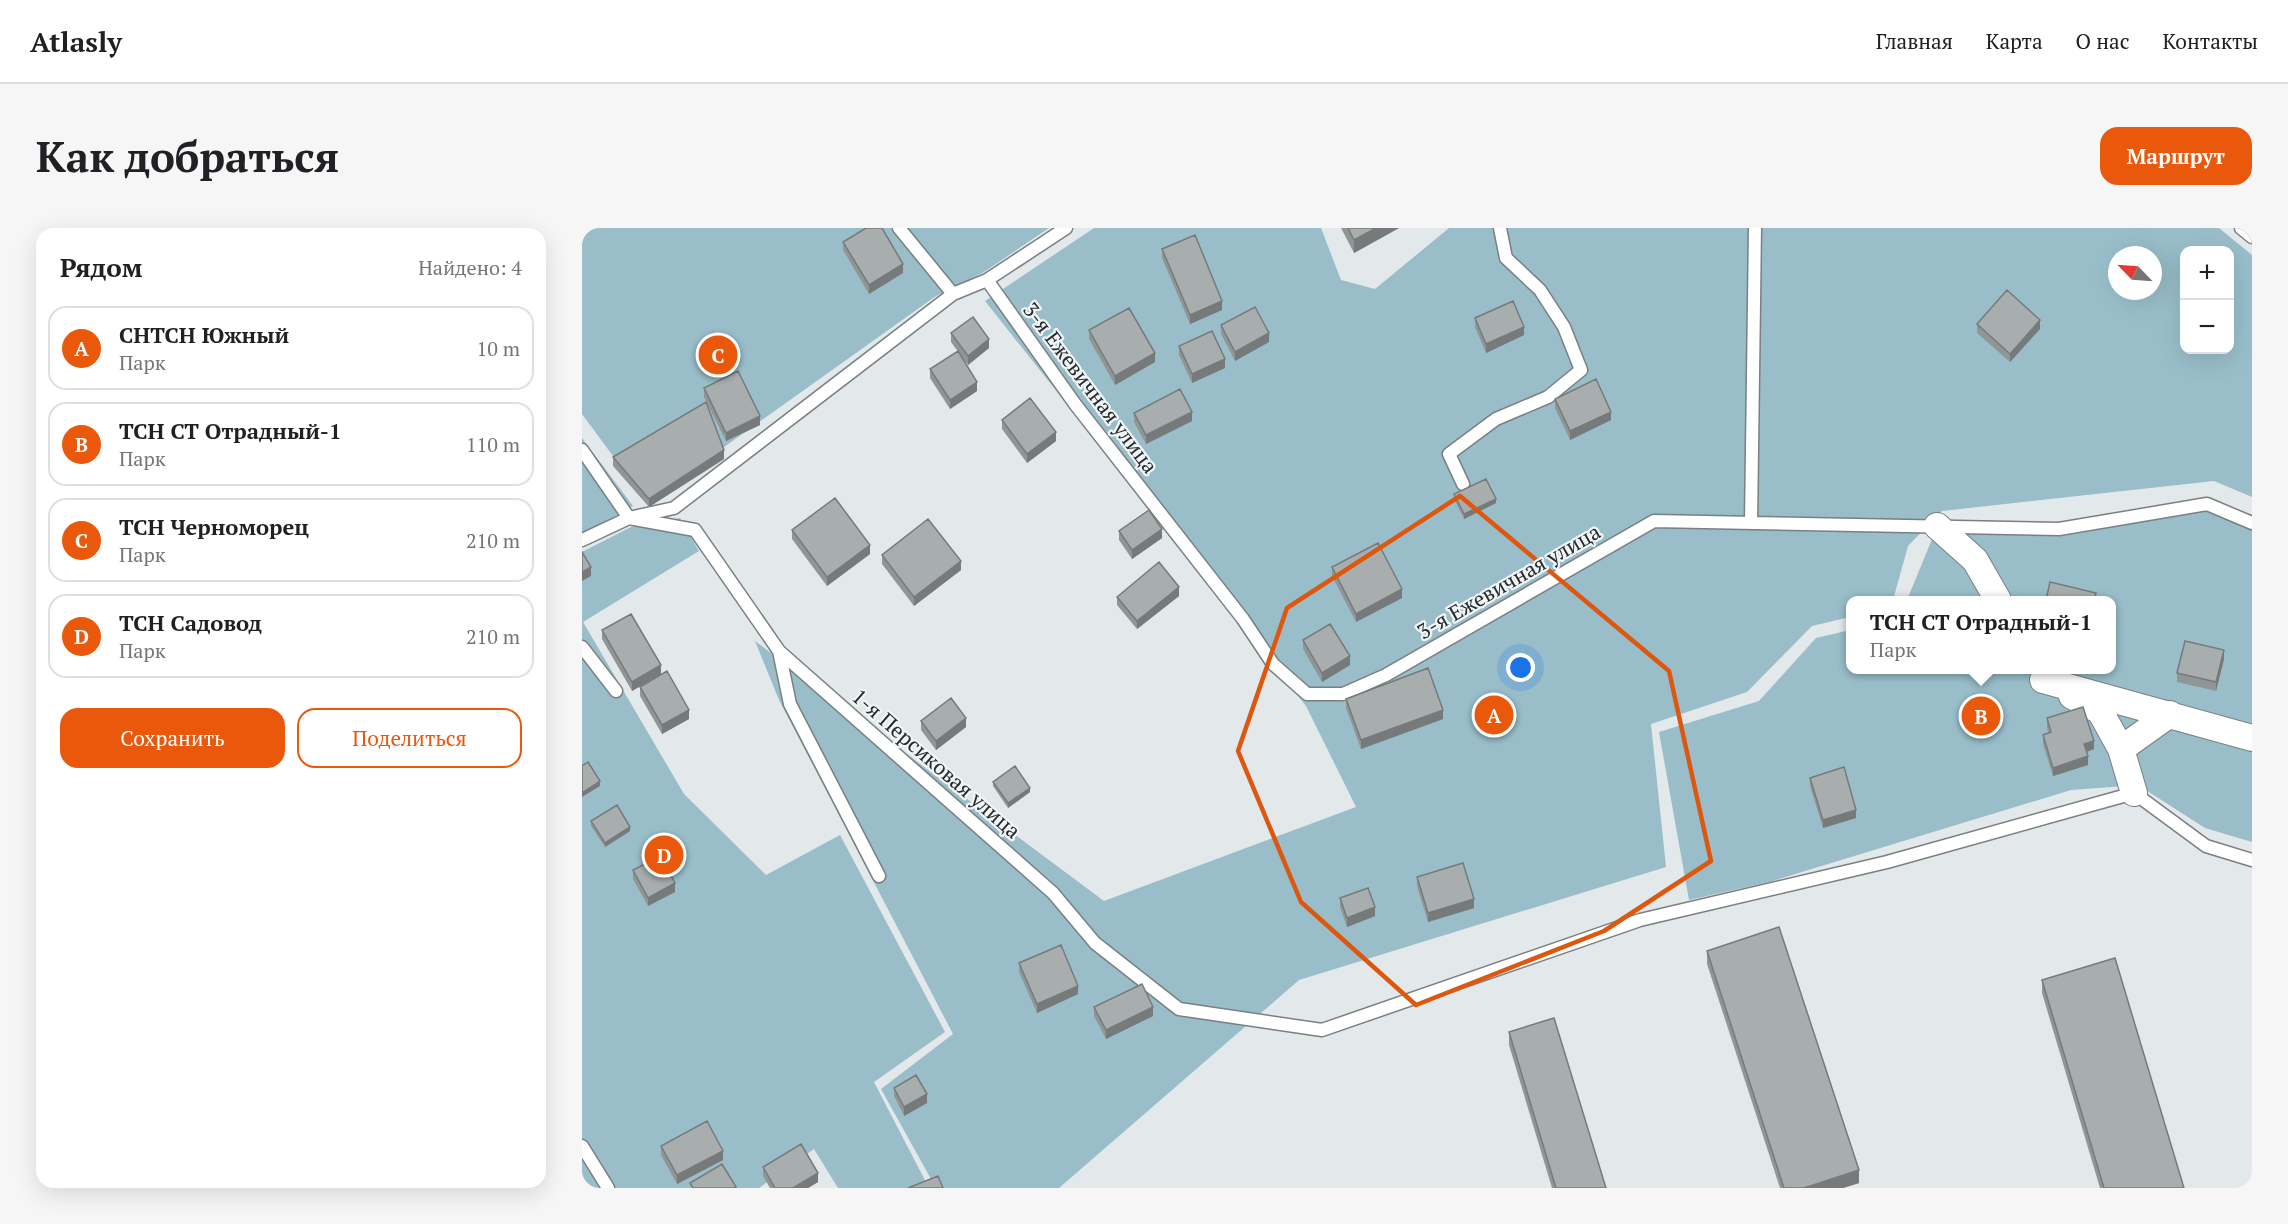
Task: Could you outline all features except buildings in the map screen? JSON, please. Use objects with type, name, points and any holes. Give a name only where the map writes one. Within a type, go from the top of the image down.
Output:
[{"type":"street","points":[[1937,526],[1975,560],[1996,596]]},
{"type":"street","points":[[2040,675],[2252,738]]},
{"type":"street","points":[[2040,675],[2100,711],[2121,749],[2134,793]]},
{"type":"street","points":[[2121,749],[2170,714]]},
{"type":"lane","points":[[899,228],[953,294]]},
{"type":"lane","points":[[582,540],[629,518],[674,508],[953,294],[987,280],[1066,228]]},
{"type":"lane","points":[[1463,484],[1449,454],[1496,419],[1548,397],[1581,370],[1564,327],[1540,290],[1506,258],[1500,228]]},
{"type":"lane","points":[[1751,523],[1755,228]]},
{"type":"lane","points":[[2241,228],[2252,237]]},
{"type":"lane","name":"3-я Ежевичная улица","points":[[987,280],[1075,404],[1236,610],[1273,664],[1307,694],[1343,694],[1386,675],[1654,521],[2059,529],[2207,504],[2252,523]]},
{"type":"lane","points":[[582,450],[629,518]]},
{"type":"lane","name":"1-я Персиковая улица","points":[[629,518],[695,530],[779,651],[1053,893],[1095,943],[1179,1009],[1322,1030],[1640,920],[1887,862],[2134,793]]},
{"type":"lane","points":[[582,647],[616,691]]},
{"type":"lane","points":[[779,651],[790,704],[879,876]]},
{"type":"lane","points":[[2134,793],[2206,846],[2252,860]]},
{"type":"lane","points":[[582,1146],[608,1188]]},
{"type":"highlighted area","points":[[1460,496],[1669,671],[1711,861],[1604,931],[1416,1005],[1301,902],[1238,751],[1287,608]]},
{"type":"shaded area","points":[[582,228],[1049,228],[984,272],[936,296],[647,502],[582,414]]},
{"type":"shaded area","points":[[1094,228],[1321,228],[1341,280],[1375,289],[1449,228],[2219,228],[2252,255],[2252,497],[2214,481],[1942,511],[1908,546],[1894,596],[1846,596],[1846,618],[1812,626],[1747,692],[1651,724],[1666,867],[1299,980],[1059,1188],[936,1188],[881,1089],[953,1034],[779,700],[755,641],[1104,901],[1356,807],[1306,706],[985,301]]},
{"type":"shaded area","points":[[582,438],[633,506],[582,535]]},
{"type":"shaded area","points":[[2205,510],[2252,526],[2252,842],[2205,828],[2138,785],[2071,790],[1769,882],[1689,900],[1659,732],[1759,701],[1816,638],[1846,631],[1846,674],[2116,674],[2116,596],[1909,596],[1935,532],[2063,536]]},
{"type":"shaded area","points":[[680,518],[699,551],[583,622],[684,794],[766,875],[840,835],[945,1032],[874,1082],[929,1188],[838,1188],[814,1149],[759,1188],[582,1188],[582,552],[631,527]]},
{"type":"place","name":"ТСН Черноморец","points":[[718,355]]},
{"type":"place","name":"СНТСН Южный","points":[[1494,715]]},
{"type":"place","name":"ТСН СТ Отрадный-1","points":[[1981,716]]},
{"type":"place","name":"ТСН Садовод","points":[[664,855]]}]
